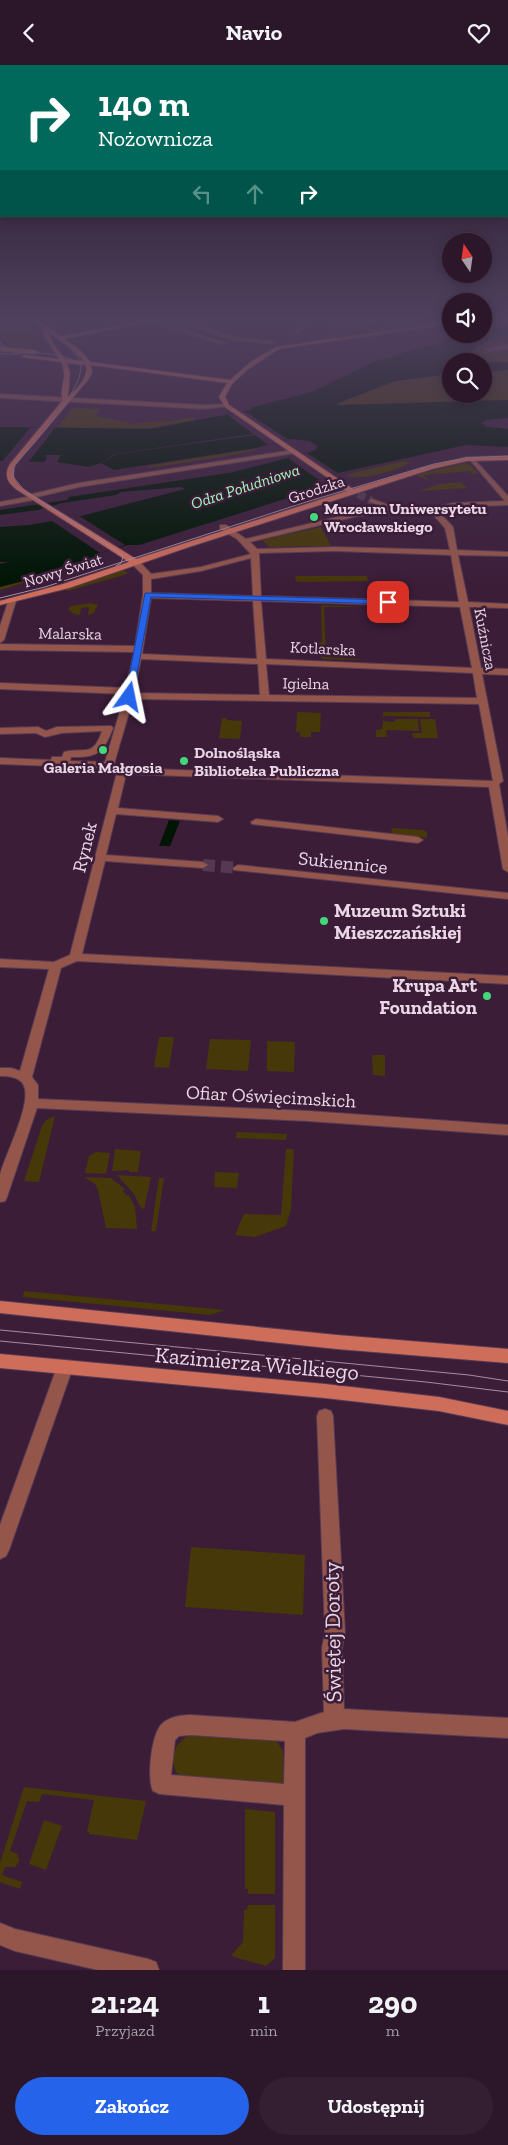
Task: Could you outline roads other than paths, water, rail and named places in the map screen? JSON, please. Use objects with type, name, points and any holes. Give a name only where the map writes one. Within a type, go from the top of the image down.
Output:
[{"type":"street","points":[[60,407],[14,463],[9,472],[10,478],[17,487],[131,560],[146,571],[148,577],[138,653],[110,765]]},
{"type":"street","points":[[228,407],[352,491]]},
{"type":"street","points":[[0,505],[35,498],[79,485],[295,453]]},
{"type":"street","name":"Grodzka","points":[[352,491],[444,458],[508,454]]},
{"type":"street","name":"Grodzka","points":[[131,560],[226,529],[443,464],[472,459],[508,458]]},
{"type":"street","points":[[472,459],[508,501]]},
{"type":"street","points":[[372,501],[398,510]]},
{"type":"street","points":[[244,541],[358,515],[398,510],[433,510],[454,505],[508,501]]},
{"type":"street","name":"Kuźnicza","points":[[433,510],[448,524],[500,782]]},
{"type":"street","points":[[226,529],[244,541],[255,553],[265,697]]},
{"type":"street","points":[[148,577],[201,569],[255,553],[336,549],[508,554]]},
{"type":"street","name":"Nowy Świat","points":[[0,595],[131,560]]},
{"type":"street","name":"Nowy Świat","points":[[0,603],[66,586],[131,560]]},
{"type":"street","points":[[147,595],[508,606]]},
{"type":"street","points":[[0,640],[12,601]]},
{"type":"street","name":"Malarska","points":[[0,647],[138,653]]},
{"type":"street","name":"Kotlarska","points":[[138,653],[261,661],[508,672]]},
{"type":"street","name":"Igielna","points":[[0,686],[129,695],[483,701]]},
{"type":"street","points":[[0,731],[38,730],[45,734],[53,734],[58,731],[57,729],[108,728],[95,753],[90,755],[67,754],[66,760],[0,757]]},
{"type":"street","points":[[0,761],[110,765],[122,771],[354,774],[500,782],[508,869]]},
{"type":"street","name":"Rynek","points":[[75,957],[122,771]]},
{"type":"street","points":[[112,811],[218,819]]},
{"type":"street","points":[[256,822],[418,840]]},
{"type":"street","points":[[101,858],[203,865]]},
{"type":"street","name":"Sukiennice","points":[[238,868],[508,896]]},
{"type":"street","points":[[0,963],[56,966],[75,957],[508,980]]},
{"type":"street","points":[[25,1078],[56,966]]},
{"type":"street","points":[[0,1072],[11,1072],[25,1078],[30,1085],[32,1103],[0,1197]]},
{"type":"street","name":"Ofiar Oświęcimskich","points":[[32,1103],[308,1116],[508,1130]]},
{"type":"street","name":"Kazimierza Wielkiego","points":[[0,1307],[508,1356]]},
{"type":"street","name":"Kazimierza Wielkiego","points":[[0,1361],[324,1391],[439,1404],[508,1417]]},
{"type":"street","points":[[0,1550],[65,1367]]},
{"type":"street","name":"Świętej Doroty","points":[[295,1732],[334,1719],[332,1648],[335,1633],[325,1416]]},
{"type":"street","points":[[334,1719],[508,1727]]},
{"type":"street","points":[[294,1795],[160,1785],[165,1737],[173,1728],[191,1725],[295,1732],[294,1970]]},
{"type":"street","points":[[0,1934],[14,1939],[148,1970]]},
{"type":"water","name":"Odra Południowa","points":[[253,407],[508,407],[508,418],[487,420],[481,423],[487,427],[508,429],[508,447],[466,445],[338,473],[316,481],[318,483],[304,493],[139,545],[128,545],[97,554],[96,556],[99,558],[0,587],[0,564],[9,562],[0,562],[0,527],[29,525],[81,516],[185,489],[181,487],[121,492],[116,495],[62,503],[38,510],[0,515],[0,510],[67,500],[69,497],[234,472],[307,453],[315,450],[318,446],[309,441],[290,439],[256,448],[114,470],[101,463],[88,467],[57,462],[61,455],[45,455],[47,458],[44,462],[0,461],[0,427],[150,429],[251,410]]},
{"type":"water","points":[[169,820],[180,821],[170,846],[159,846]]},
{"type":"tunnel","points":[[358,494],[372,501]]},
{"type":"tunnel","points":[[203,865],[238,868]]},
{"type":"tram line","points":[[63,407],[45,431],[14,466],[13,477],[24,490],[120,553],[123,557],[121,562]]},
{"type":"tram line","points":[[121,562],[306,502],[434,464],[466,458],[508,456]]},
{"type":"tram line","points":[[0,598],[45,587],[121,562]]},
{"type":"tram line","points":[[116,566],[121,562]]},
{"type":"tram line","points":[[0,1330],[469,1375],[508,1381]]},
{"type":"tram line","points":[[0,1341],[426,1382],[508,1392]]},
{"type":"place","name":"Muzeum Uniwersytetu Wrocławskiego","points":[[314,517]]},
{"type":"place","name":"Galeria Małgosia","points":[[103,750]]},
{"type":"place","name":"Dolnośląska Biblioteka Publiczna","points":[[184,761]]},
{"type":"place","name":"Muzeum Sztuki Mieszczańskiej","points":[[324,921]]},
{"type":"place","name":"Krupa Art Foundation","points":[[487,996]]}]
